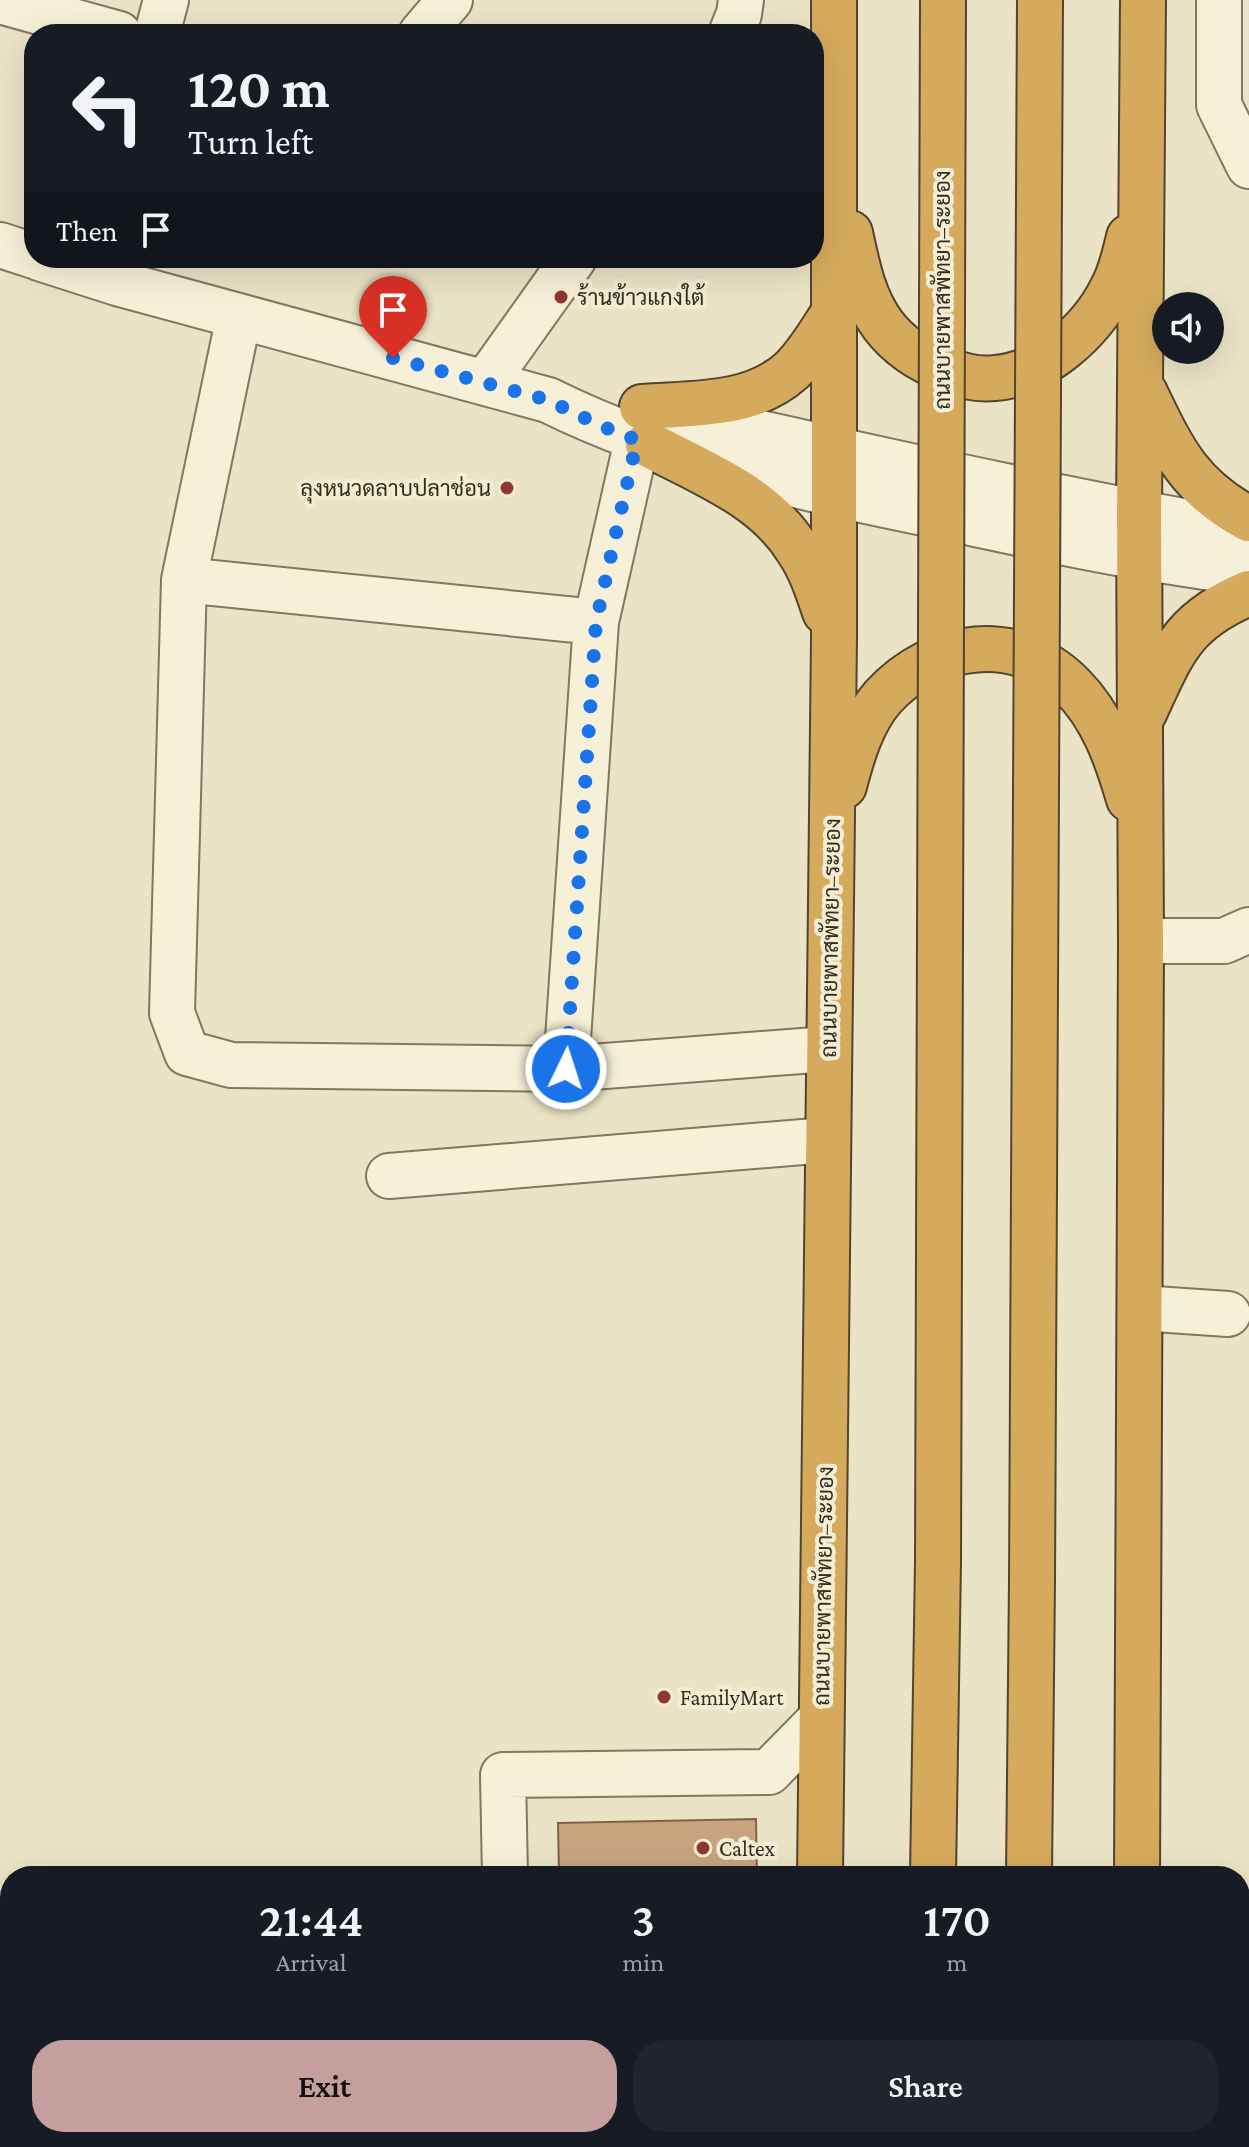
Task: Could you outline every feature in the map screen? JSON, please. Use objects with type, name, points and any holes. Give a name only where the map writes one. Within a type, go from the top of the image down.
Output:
[{"type":"highway","name":"ถนนบายพาสพัทยา–ระยอง","points":[[820,1866],[834,637],[834,0]]},
{"type":"highway","name":"ถนนบายพาสพัทยา–ระยอง","points":[[933,1866],[938,1561],[943,0]]},
{"type":"highway","points":[[1029,1866],[1040,0]]},
{"type":"highway","points":[[1137,1866],[1143,0]]},
{"type":"highway","points":[[835,170],[863,286],[892,336],[921,358],[956,374],[996,379],[1014,375],[1054,355],[1092,321],[1114,287],[1121,268],[1142,180]]},
{"type":"highway","points":[[643,430],[765,389],[804,356],[835,311]]},
{"type":"highway","points":[[1141,383],[1171,447],[1189,473],[1214,498],[1249,519]]},
{"type":"highway","points":[[643,430],[772,517],[809,568],[834,637]]},
{"type":"highway","points":[[1140,723],[1171,656],[1190,630],[1214,611],[1249,593]]},
{"type":"highway","points":[[831,834],[858,740],[882,698],[900,682],[931,663],[961,652],[992,648],[1031,657],[1060,676],[1085,701],[1103,729],[1116,758],[1141,839]]},
{"type":"street","points":[[160,24],[166,0]]},
{"type":"street","points":[[430,24],[450,0]]},
{"type":"street","points":[[735,24],[741,0]]},
{"type":"street","points":[[1219,0],[1219,105],[1249,166]]},
{"type":"street","points":[[0,1],[83,24]]},
{"type":"street","points":[[0,245],[24,253]]},
{"type":"street","points":[[485,383],[567,268]]},
{"type":"street","points":[[119,270],[239,316],[548,400],[598,399],[643,430],[835,495],[1139,557],[1249,574]]},
{"type":"street","points":[[239,316],[184,580],[172,1013],[187,1053],[231,1065],[566,1069],[828,1049]]},
{"type":"street","points":[[643,430],[835,451],[1139,514],[1249,533]]},
{"type":"street","points":[[566,1069],[596,622],[643,430]]},
{"type":"street","points":[[184,580],[596,622]]},
{"type":"street","points":[[1141,941],[1224,941],[1249,930]]},
{"type":"street","points":[[389,1176],[827,1140]]},
{"type":"street","points":[[1140,1308],[1228,1314]]},
{"type":"street","points":[[505,1866],[503,1775],[769,1772],[821,1719]]},
{"type":"building","points":[[756,1819],[757,1866],[559,1866],[558,1823]]},
{"type":"place","name":"ร้านข้าวแกงใต้","points":[[561,297]]},
{"type":"place","name":"ลุงหนวดลาบปลาช่อน","points":[[507,488]]},
{"type":"place","name":"FamilyMart","points":[[664,1697]]},
{"type":"place","name":"Caltex","points":[[703,1848]]},
{"type":"route","points":[[393,358],[548,400],[637,440],[596,622],[566,1069]]}]
